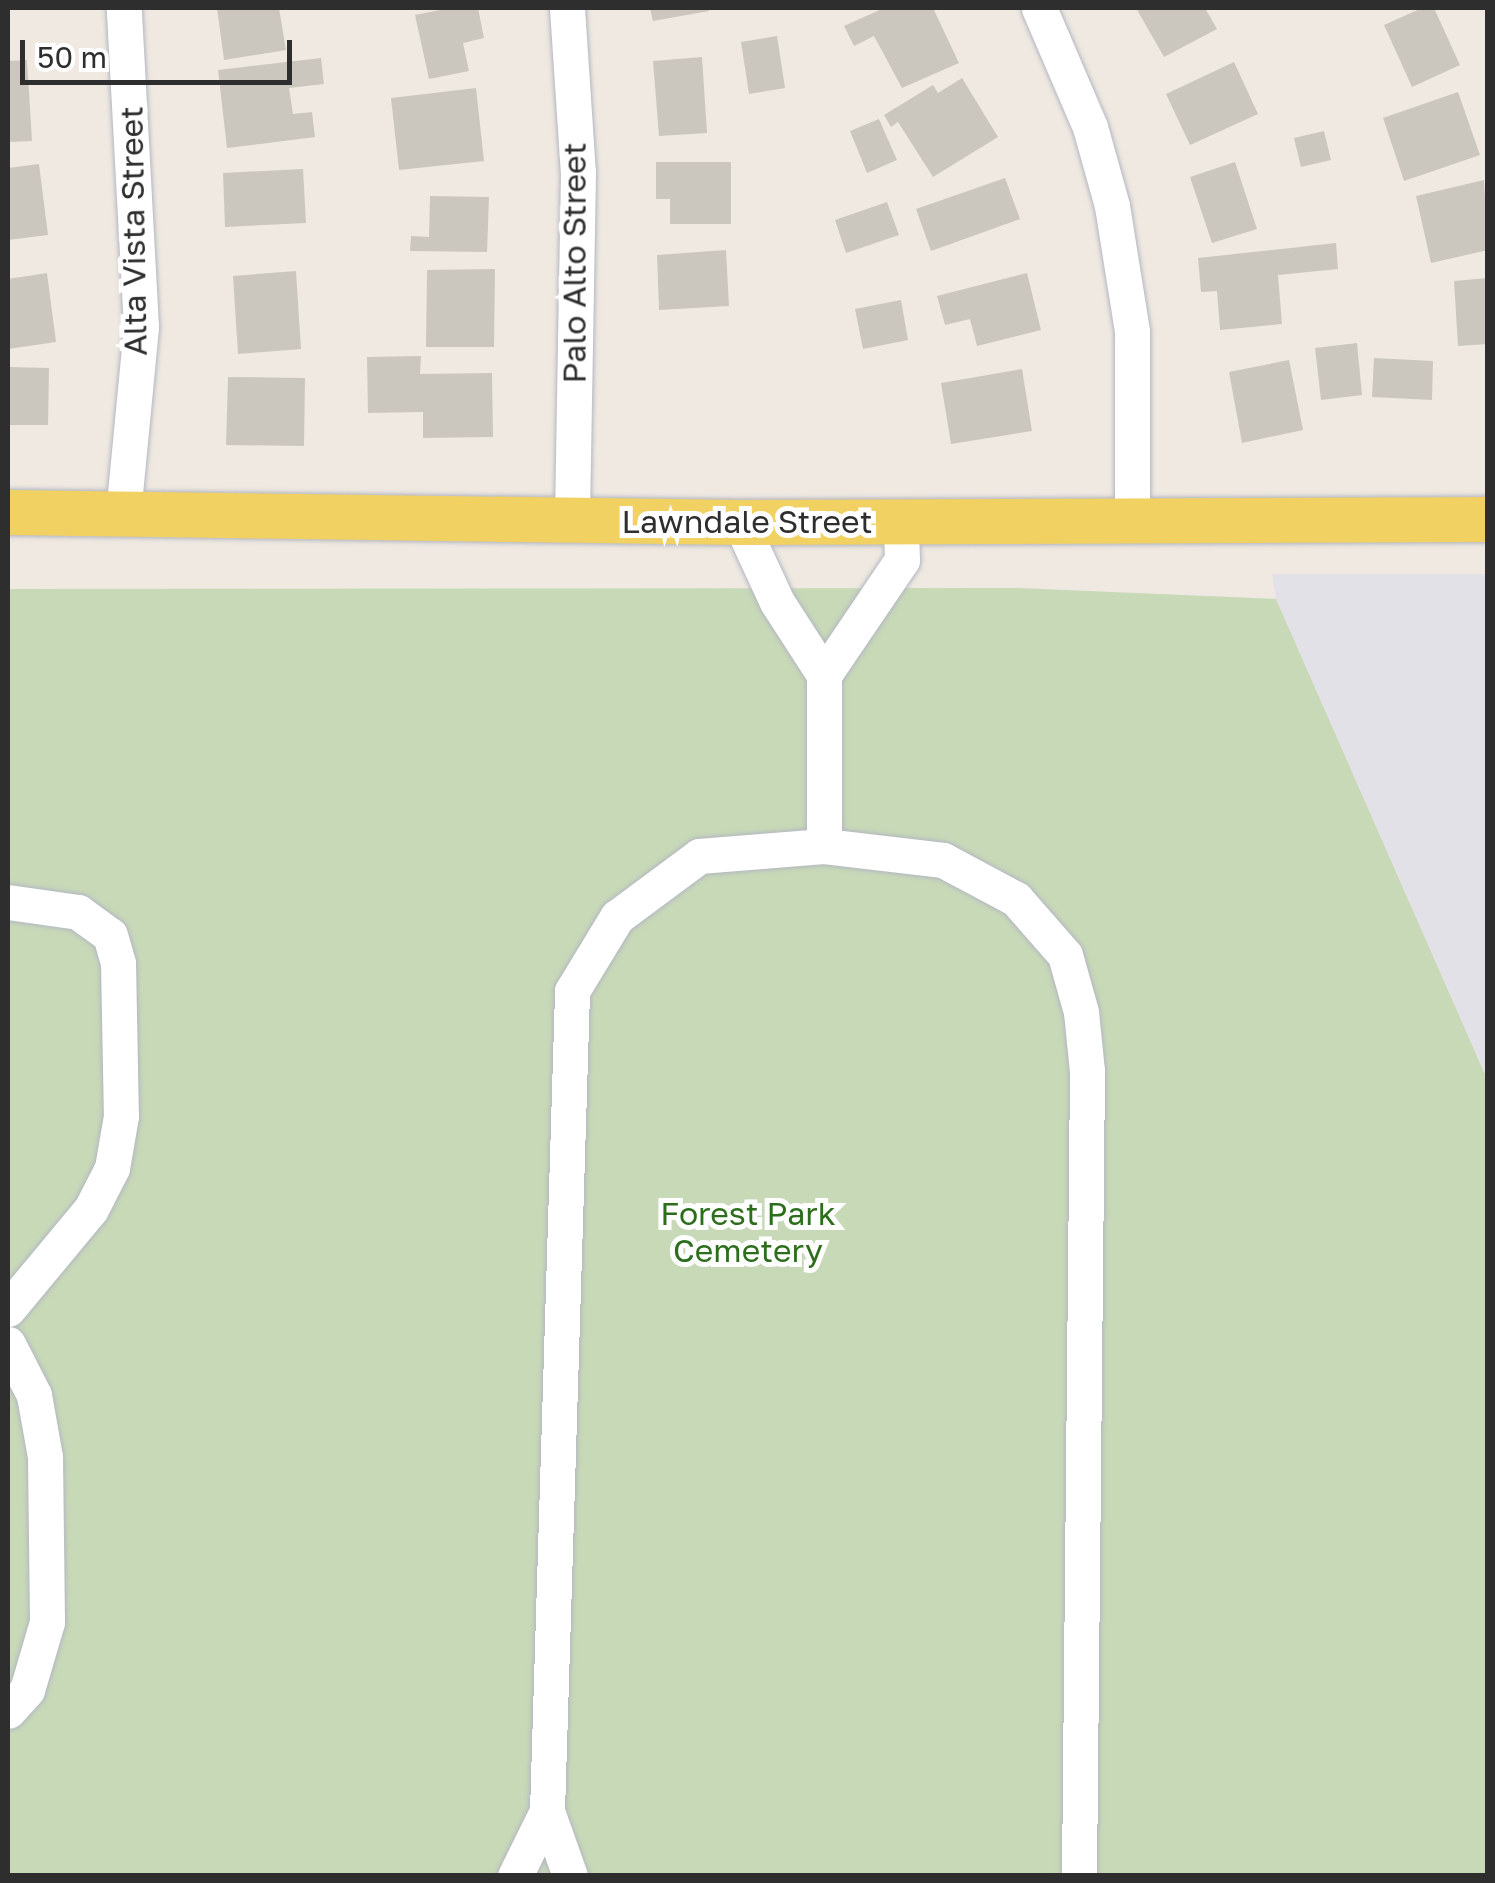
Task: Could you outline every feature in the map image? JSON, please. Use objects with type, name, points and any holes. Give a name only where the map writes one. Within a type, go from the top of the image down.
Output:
[{"type":"main road","name":"Lawndale Street","points":[[8,512],[740,522],[1488,520]]},
{"type":"street","name":"Alta Vista Street","points":[[123,514],[141,327],[124,8]]},
{"type":"street","name":"Palo Alto Street","points":[[567,8],[578,172],[572,520]]},
{"type":"street","points":[[1039,8],[1090,127],[1112,206],[1132,330],[1132,522]]},
{"type":"street","points":[[740,522],[777,602],[824,675],[824,846]]},
{"type":"street","points":[[824,675],[902,560],[901,522]]},
{"type":"street","points":[[570,1876],[547,1810],[572,991],[617,917],[699,856],[824,846],[943,860],[1016,899],[1065,955],[1081,1012],[1087,1071],[1079,1876]]},
{"type":"street","points":[[8,902],[78,912],[110,935],[118,963],[121,1116],[112,1168],[91,1209],[8,1309]]},
{"type":"street","points":[[8,1344],[34,1395],[45,1457],[47,1604],[27,1690],[8,1711]]},
{"type":"street","points":[[514,1876],[547,1810]]},
{"type":"shaded area","points":[[1272,574],[1487,574],[1487,1079],[1276,599]]},
{"type":"green space","name":"Forest Park Cemetery","points":[[1018,588],[1276,599],[1487,1079],[1487,1875],[8,1875],[8,589]]},
{"type":"building","points":[[217,8],[279,8],[286,50],[224,60]]},
{"type":"building","points":[[450,8],[478,8],[484,38],[463,43],[469,71],[429,79],[415,15]]},
{"type":"building","points":[[650,8],[708,8],[709,11],[653,21]]},
{"type":"building","points":[[884,8],[933,8],[959,63],[902,88],[874,36],[854,46],[844,26]]},
{"type":"building","points":[[1136,8],[1205,8],[1217,29],[1164,57]]},
{"type":"building","points":[[1422,8],[1434,8],[1460,65],[1412,87],[1384,25]]},
{"type":"building","points":[[777,36],[785,88],[749,94],[741,42]]},
{"type":"building","points":[[702,57],[707,133],[659,136],[653,61]]},
{"type":"building","points":[[321,58],[324,84],[289,88],[293,114],[312,112],[315,137],[227,148],[218,70]]},
{"type":"building","points":[[27,60],[32,141],[8,142],[8,61]]},
{"type":"building","points":[[1234,62],[1258,114],[1190,145],[1166,94]]},
{"type":"building","points":[[962,78],[998,137],[933,177],[898,122],[891,127],[884,115],[933,85],[938,93]]},
{"type":"building","points":[[476,88],[484,161],[399,170],[391,98]]},
{"type":"building","points":[[1458,92],[1480,155],[1404,181],[1383,118]]},
{"type":"building","points":[[879,119],[897,160],[867,173],[850,131]]},
{"type":"building","points":[[1324,131],[1331,160],[1301,167],[1294,138]]},
{"type":"building","points":[[656,162],[731,162],[731,224],[670,224],[670,199],[656,199]]},
{"type":"building","points":[[1235,162],[1257,229],[1212,243],[1190,177]]},
{"type":"building","points":[[39,164],[48,235],[8,240],[8,168]]},
{"type":"building","points":[[303,169],[306,223],[225,227],[223,173]]},
{"type":"building","points":[[1005,178],[1020,219],[931,251],[916,209]]},
{"type":"building","points":[[1484,180],[1488,250],[1431,263],[1416,196]]},
{"type":"building","points":[[430,196],[489,197],[487,252],[410,251],[411,236],[429,237]]},
{"type":"building","points":[[887,202],[899,235],[846,253],[835,220]]},
{"type":"building","points":[[1336,243],[1338,269],[1278,275],[1282,324],[1220,330],[1217,291],[1201,292],[1198,258]]},
{"type":"building","points":[[726,250],[729,306],[659,310],[657,255]]},
{"type":"building","points":[[495,269],[494,347],[426,347],[427,270]]},
{"type":"building","points":[[296,271],[301,349],[238,354],[233,276]]},
{"type":"building","points":[[47,273],[56,342],[8,349],[8,279]]},
{"type":"building","points":[[1027,273],[1041,330],[977,346],[970,319],[945,325],[937,296]]},
{"type":"building","points":[[1488,278],[1488,344],[1458,346],[1454,281]]},
{"type":"building","points":[[901,300],[908,340],[863,349],[855,309]]},
{"type":"building","points":[[1357,343],[1362,395],[1321,400],[1315,348]]},
{"type":"building","points":[[421,356],[420,374],[492,373],[493,437],[423,438],[423,412],[368,413],[367,357]]},
{"type":"building","points":[[1374,358],[1433,361],[1432,400],[1372,397]]},
{"type":"building","points":[[1289,360],[1303,430],[1242,443],[1229,372]]},
{"type":"building","points":[[8,367],[49,368],[48,425],[8,425]]},
{"type":"building","points":[[1022,369],[1032,431],[951,444],[941,383]]},
{"type":"building","points":[[228,377],[305,378],[304,446],[226,445]]}]
